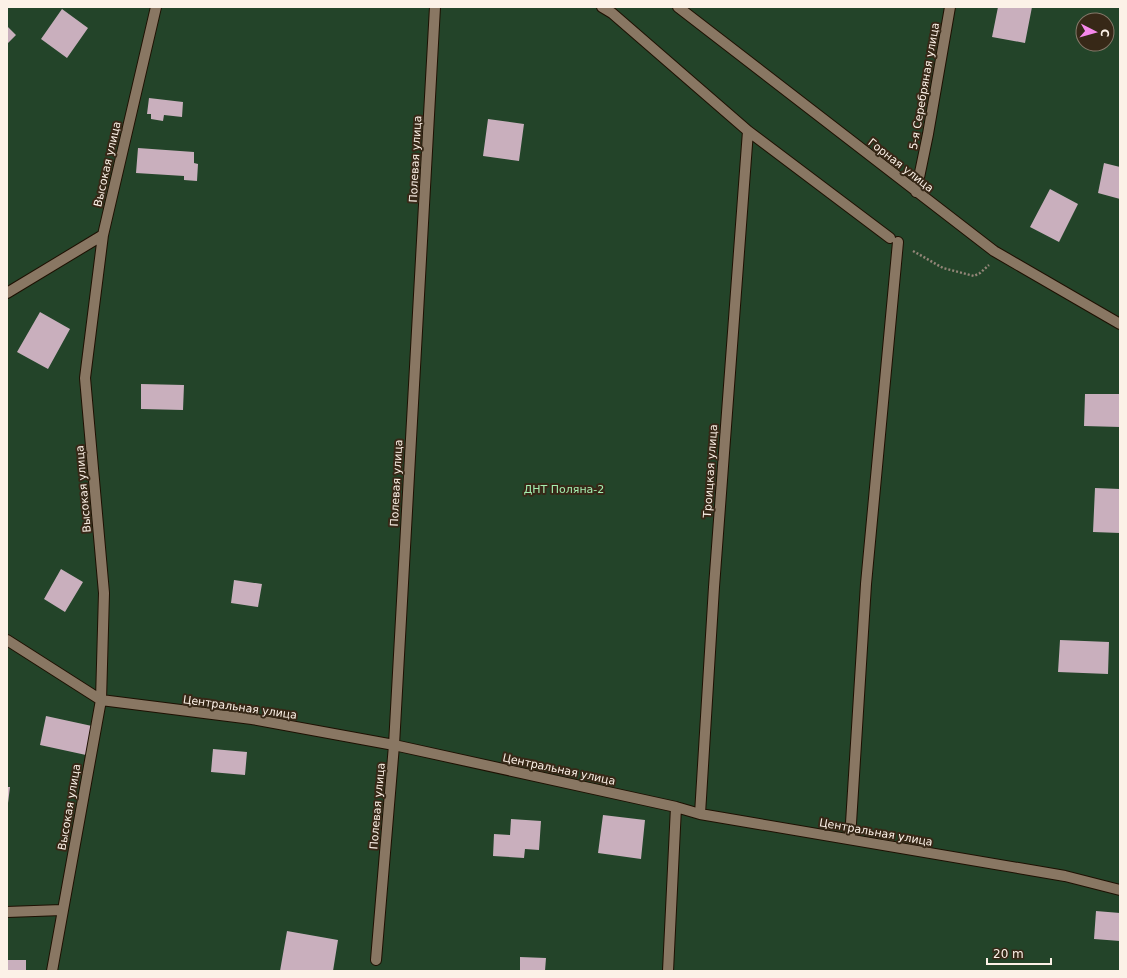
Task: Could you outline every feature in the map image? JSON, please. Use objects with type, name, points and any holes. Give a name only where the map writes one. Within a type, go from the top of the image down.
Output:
[{"type":"street","name":"Высокая улица","points":[[52,971],[101,700],[104,592],[85,378],[103,235],[156,7]]},
{"type":"street","name":"Полевая улица","points":[[376,960],[394,745],[435,7]]},
{"type":"street","points":[[602,7],[618,18],[748,131],[894,240],[866,584],[850,839]]},
{"type":"street","name":"5-я Серебряная улица","points":[[916,192],[928,134],[950,7]]},
{"type":"street","name":"Горная улица","points":[[682,8],[916,192],[997,253],[1120,324]]},
{"type":"street","name":"Троицкая улица","points":[[700,814],[714,588],[748,131]]},
{"type":"street","points":[[7,292],[103,235]]},
{"type":"street","name":"Центральная улица","points":[[7,640],[101,700],[252,719],[394,745],[676,807],[700,814],[1065,876],[1120,890]]},
{"type":"street","points":[[668,971],[676,807]]},
{"type":"street","points":[[7,912],[62,910]]},
{"type":"path","points":[[894,240],[943,268],[974,276],[980,273],[992,262],[997,253]]},
{"type":"green space","name":"ДНТ Поляна-2","points":[[7,7],[1120,7],[1120,971],[7,971]]},
{"type":"building","points":[[998,7],[1032,7],[1025,43],[992,37]]},
{"type":"building","points":[[62,9],[88,28],[67,58],[41,39]]},
{"type":"building","points":[[7,26],[16,35],[7,44]]},
{"type":"building","points":[[149,98],[183,102],[182,117],[164,115],[163,121],[151,119],[151,114],[147,114]]},
{"type":"building","points":[[488,119],[524,124],[519,161],[483,156]]},
{"type":"building","points":[[138,148],[194,152],[194,163],[198,164],[197,181],[184,180],[184,176],[136,173]]},
{"type":"building","points":[[1104,163],[1120,167],[1120,199],[1098,193]]},
{"type":"building","points":[[1050,189],[1078,204],[1059,242],[1030,227]]},
{"type":"building","points":[[40,312],[70,329],[48,369],[17,352]]},
{"type":"building","points":[[141,384],[184,385],[183,410],[141,409]]},
{"type":"building","points":[[1085,394],[1120,394],[1120,427],[1084,426]]},
{"type":"building","points":[[1095,488],[1120,489],[1120,533],[1093,532]]},
{"type":"building","points":[[61,569],[83,582],[65,612],[44,599]]},
{"type":"building","points":[[234,580],[262,584],[258,607],[231,603]]},
{"type":"building","points":[[1060,640],[1109,642],[1108,674],[1058,672]]},
{"type":"building","points":[[46,716],[92,726],[86,755],[40,745]]},
{"type":"building","points":[[213,749],[247,752],[245,775],[211,772]]},
{"type":"building","points":[[7,787],[10,787],[8,803],[7,803]]},
{"type":"building","points":[[603,815],[645,820],[641,859],[598,853]]},
{"type":"building","points":[[511,819],[541,821],[539,850],[525,849],[524,858],[493,856],[494,834],[510,835]]},
{"type":"building","points":[[1096,911],[1120,913],[1120,941],[1094,939]]},
{"type":"building","points":[[287,931],[338,940],[333,971],[280,971]]},
{"type":"building","points":[[520,957],[546,958],[545,971],[520,971]]},
{"type":"building","points":[[7,960],[26,960],[26,971],[7,971]]}]
